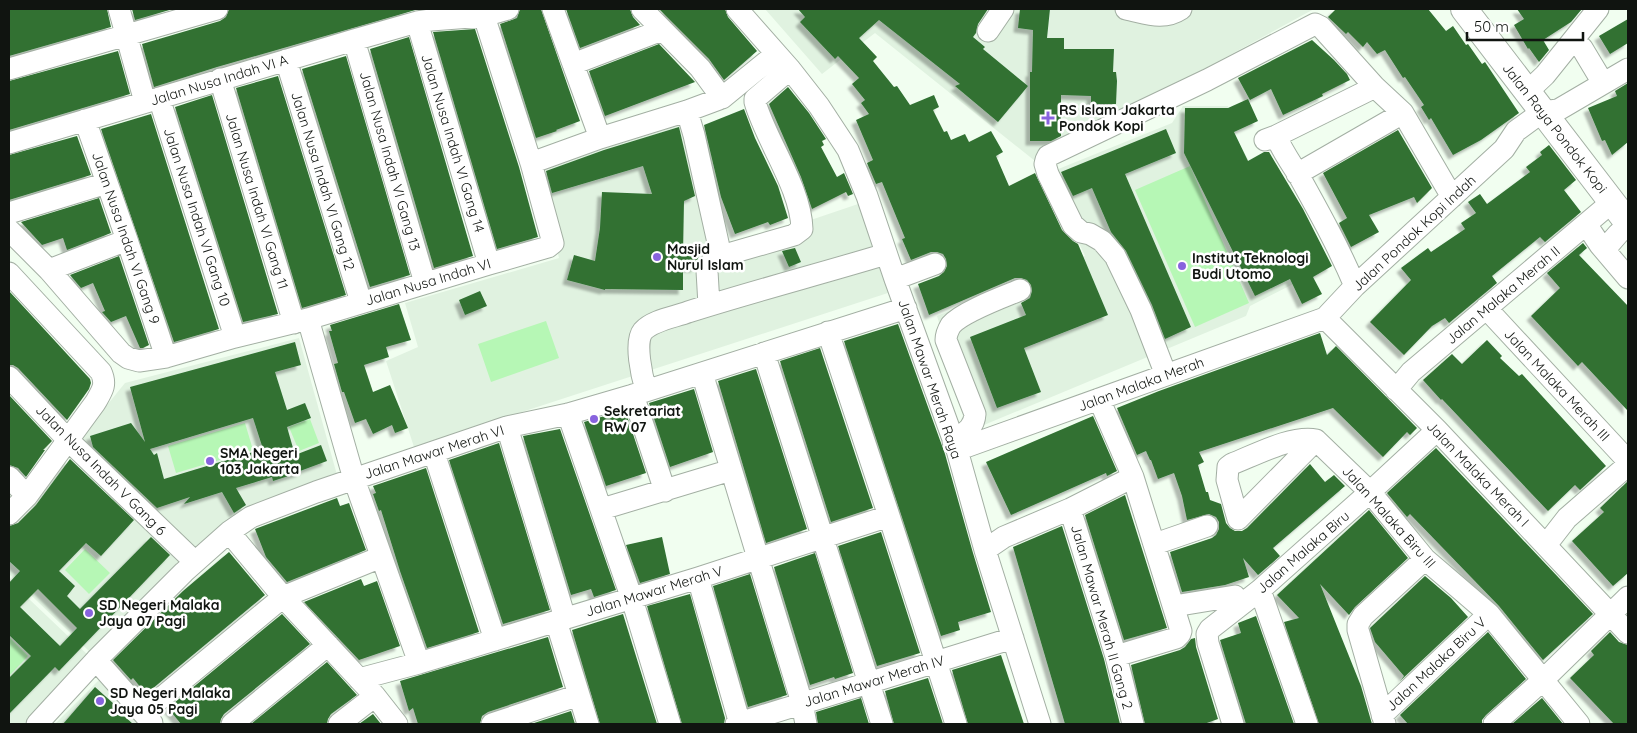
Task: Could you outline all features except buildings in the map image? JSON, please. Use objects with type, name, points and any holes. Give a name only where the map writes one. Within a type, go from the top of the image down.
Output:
[{"type":"main road","name":"Jalan Raya Pondok Kopi","points":[[1464,9],[1545,109],[1628,224]]},
{"type":"street","name":"Jalan Nusa Indah VI Gang 10","points":[[119,9],[126,36],[152,100],[234,337]]},
{"type":"street","points":[[9,69],[217,9]]},
{"type":"street","name":"Jalan Nusa Indah VI A","points":[[9,143],[425,17],[484,16],[508,9]]},
{"type":"street","points":[[554,9],[600,138]]},
{"type":"street","points":[[642,9],[700,68],[722,98]]},
{"type":"street","name":"Jalan Mawar Merah Raya","points":[[737,9],[820,106],[848,150],[867,196],[955,446],[985,550],[1040,724]]},
{"type":"street","points":[[988,30],[1003,9]]},
{"type":"street","points":[[1126,9],[1160,16],[1172,15],[1181,9]]},
{"type":"street","points":[[1598,9],[1545,75],[1545,109],[1604,83],[1628,69]]},
{"type":"street","points":[[484,16],[531,163],[722,98],[783,62]]},
{"type":"street","name":"Jalan Nusa Indah VI Gang 14","points":[[425,17],[489,264]]},
{"type":"street","points":[[1166,375],[1141,310],[1115,256],[1102,241],[1090,234],[1081,232],[1073,226],[1048,174],[1045,164],[1048,156],[1207,80],[1315,24],[1321,27],[1375,87],[1403,113],[1452,197]]},
{"type":"street","points":[[573,64],[662,30]]},
{"type":"street","name":"Jalan Nusa Indah VI Gang 13","points":[[354,40],[426,283]]},
{"type":"street","points":[[1582,48],[1604,83]]},
{"type":"street","name":"Jalan Nusa Indah VI Gang 12","points":[[286,60],[360,302]]},
{"type":"street","points":[[709,305],[707,270],[709,265],[721,256],[794,235],[802,229],[802,218],[793,192],[755,104],[755,99],[783,62]]},
{"type":"street","name":"Jalan Nusa Indah VI Gang 11","points":[[220,79],[301,321]]},
{"type":"street","points":[[1355,286],[1343,257],[1298,174],[1280,145],[1271,138],[1375,87]]},
{"type":"street","name":"Jalan Pondok Kopi Indah","points":[[1326,318],[1355,286],[1504,149],[1516,131],[1545,109]]},
{"type":"street","points":[[687,111],[721,256]]},
{"type":"street","points":[[1298,174],[1403,113]]},
{"type":"street","name":"Jalan Nusa Indah VI Gang 9","points":[[85,120],[166,357]]},
{"type":"street","name":"Jalan Nusa Indah VI","points":[[111,362],[128,358],[139,361],[166,357],[234,337],[301,321],[548,248],[553,242],[531,163]]},
{"type":"street","points":[[9,213],[107,183]]},
{"type":"street","name":"Jalan Malaka Merah II","points":[[1396,390],[1411,372],[1612,202]]},
{"type":"street","points":[[1586,224],[1628,278]]},
{"type":"street","points":[[1605,250],[1628,224]]},
{"type":"street","points":[[9,230],[49,270],[111,362]]},
{"type":"street","points":[[49,270],[127,240]]},
{"type":"street","points":[[665,491],[640,392],[639,340],[644,330],[653,324],[709,305],[886,254]]},
{"type":"street","points":[[895,279],[934,264]]},
{"type":"street","points":[[9,273],[111,362]]},
{"type":"street","points":[[955,446],[974,422],[975,414],[946,340],[946,333],[953,323],[974,310],[1020,290]]},
{"type":"street","name":"Jalan Mawar Merah VI","points":[[37,724],[96,660],[195,562],[229,532],[251,517],[316,492],[507,427],[568,414],[906,308]]},
{"type":"street","name":"Jalan Malaka Merah III","points":[[1486,308],[1628,463]]},
{"type":"street","name":"Jalan Malaka Merah","points":[[955,446],[1099,399],[1326,318]]},
{"type":"street","name":"Jalan Malaka Merah I","points":[[1326,318],[1437,430],[1628,633]]},
{"type":"street","points":[[301,321],[381,558],[419,663]]},
{"type":"street","points":[[828,332],[956,724]]},
{"type":"street","points":[[764,353],[882,724]]},
{"type":"street","points":[[9,514],[27,496],[95,403],[103,390],[111,362]]},
{"type":"street","points":[[702,373],[802,703],[806,724]]},
{"type":"street","name":"Jalan Nusa Indah V Gang 6","points":[[9,377],[68,440],[195,562]]},
{"type":"street","points":[[1099,399],[1133,477],[1181,630],[1176,638],[1116,656]]},
{"type":"street","points":[[568,414],[632,599],[670,724]]},
{"type":"street","points":[[507,427],[561,619],[588,724]]},
{"type":"street","name":"Jalan Malaka Biru","points":[[1234,724],[1208,643],[1207,634],[1210,628],[1260,590],[1437,430]]},
{"type":"street","name":"Jalan Malaka Biru III","points":[[1316,440],[1370,492],[1425,559],[1489,614],[1579,724]]},
{"type":"street","points":[[434,452],[495,640]]},
{"type":"street","points":[[1546,545],[1567,518],[1628,463]]},
{"type":"street","points":[[602,509],[731,470]]},
{"type":"street","points":[[9,477],[27,496]]},
{"type":"street","points":[[985,550],[1004,538],[1070,509],[1133,477]]},
{"type":"street","name":"Jalan Mawar Merah II Gang 2","points":[[1070,509],[1116,656],[1133,724]]},
{"type":"street","name":"Jalan Mawar Merah V","points":[[359,679],[419,663],[632,599],[889,516]]},
{"type":"street","points":[[1155,544],[1207,526]]},
{"type":"street","points":[[229,532],[282,597],[328,644],[397,724]]},
{"type":"street","points":[[96,660],[148,719],[282,597],[381,558]]},
{"type":"street","points":[[1384,719],[1358,630],[1358,624],[1363,616],[1425,559]]},
{"type":"street","points":[[698,578],[738,724]]},
{"type":"street","points":[[1260,590],[1307,724]]},
{"type":"street","points":[[1174,606],[1236,596]]},
{"type":"street","points":[[1494,724],[1543,680],[1628,597]]},
{"type":"street","name":"Jalan Malaka Biru V","points":[[1384,719],[1489,614]]},
{"type":"street","name":"Jalan Mawar Merah IV","points":[[738,724],[1013,638]]},
{"type":"street","points":[[232,724],[328,644]]},
{"type":"street","points":[[492,724],[579,695]]},
{"type":"street","points":[[339,724],[374,696]]},
{"type":"shaded area","name":"RS Islam Jakarta Pondok Kopi","points":[[765,9],[1314,9],[1035,161],[875,33],[822,74]]},
{"type":"shaded area","name":"Institut Teknologi Budi Utomo","points":[[1183,106],[1228,106],[1230,125],[1309,276],[1250,306],[1246,316],[972,430],[937,316],[1085,256],[1046,174],[1172,123]]},
{"type":"shaded area","points":[[684,117],[728,248],[864,202],[894,291],[414,447],[386,361],[418,347],[405,303],[559,258],[536,165]]},
{"type":"shaded area","name":"SMA Negeri 103 Jakarta","points":[[299,338],[337,475],[188,556],[73,447],[125,383]]},
{"type":"shaded area","name":"SD Negeri Malaka Jaya 07 Pagi","points":[[116,496],[183,557],[90,652],[9,574],[9,548],[47,507],[77,536]]},
{"type":"shaded area","points":[[9,580],[89,656],[25,724],[9,724]]},
{"type":"shaded area","name":"SD Negeri Malaka Jaya 05 Pagi","points":[[100,679],[143,724],[55,724]]},
{"type":"green space","points":[[1190,166],[1249,303],[1195,327],[1135,190]]},
{"type":"green space","points":[[546,321],[559,358],[491,382],[478,344]]},
{"type":"green space","points":[[310,419],[319,443],[299,451],[289,427]]},
{"type":"green space","points":[[245,423],[253,450],[176,473],[168,446]]},
{"type":"green space","points":[[85,549],[110,573],[89,594],[65,570]]},
{"type":"green space","points":[[9,637],[28,656],[9,676]]},
{"type":"place","name":"RS Islam Jakarta Pondok Kopi","points":[[1048,118]]},
{"type":"place","name":"Masjid Nurul Islam","points":[[657,257]]},
{"type":"place","name":"Institut Teknologi Budi Utomo","points":[[1182,266]]},
{"type":"place","name":"Sekretariat RW 07","points":[[594,419]]},
{"type":"place","name":"SMA Negeri 103 Jakarta","points":[[210,461]]},
{"type":"place","name":"SD Negeri Malaka Jaya 07 Pagi","points":[[89,613]]},
{"type":"place","name":"SD Negeri Malaka Jaya 05 Pagi","points":[[100,701]]}]
